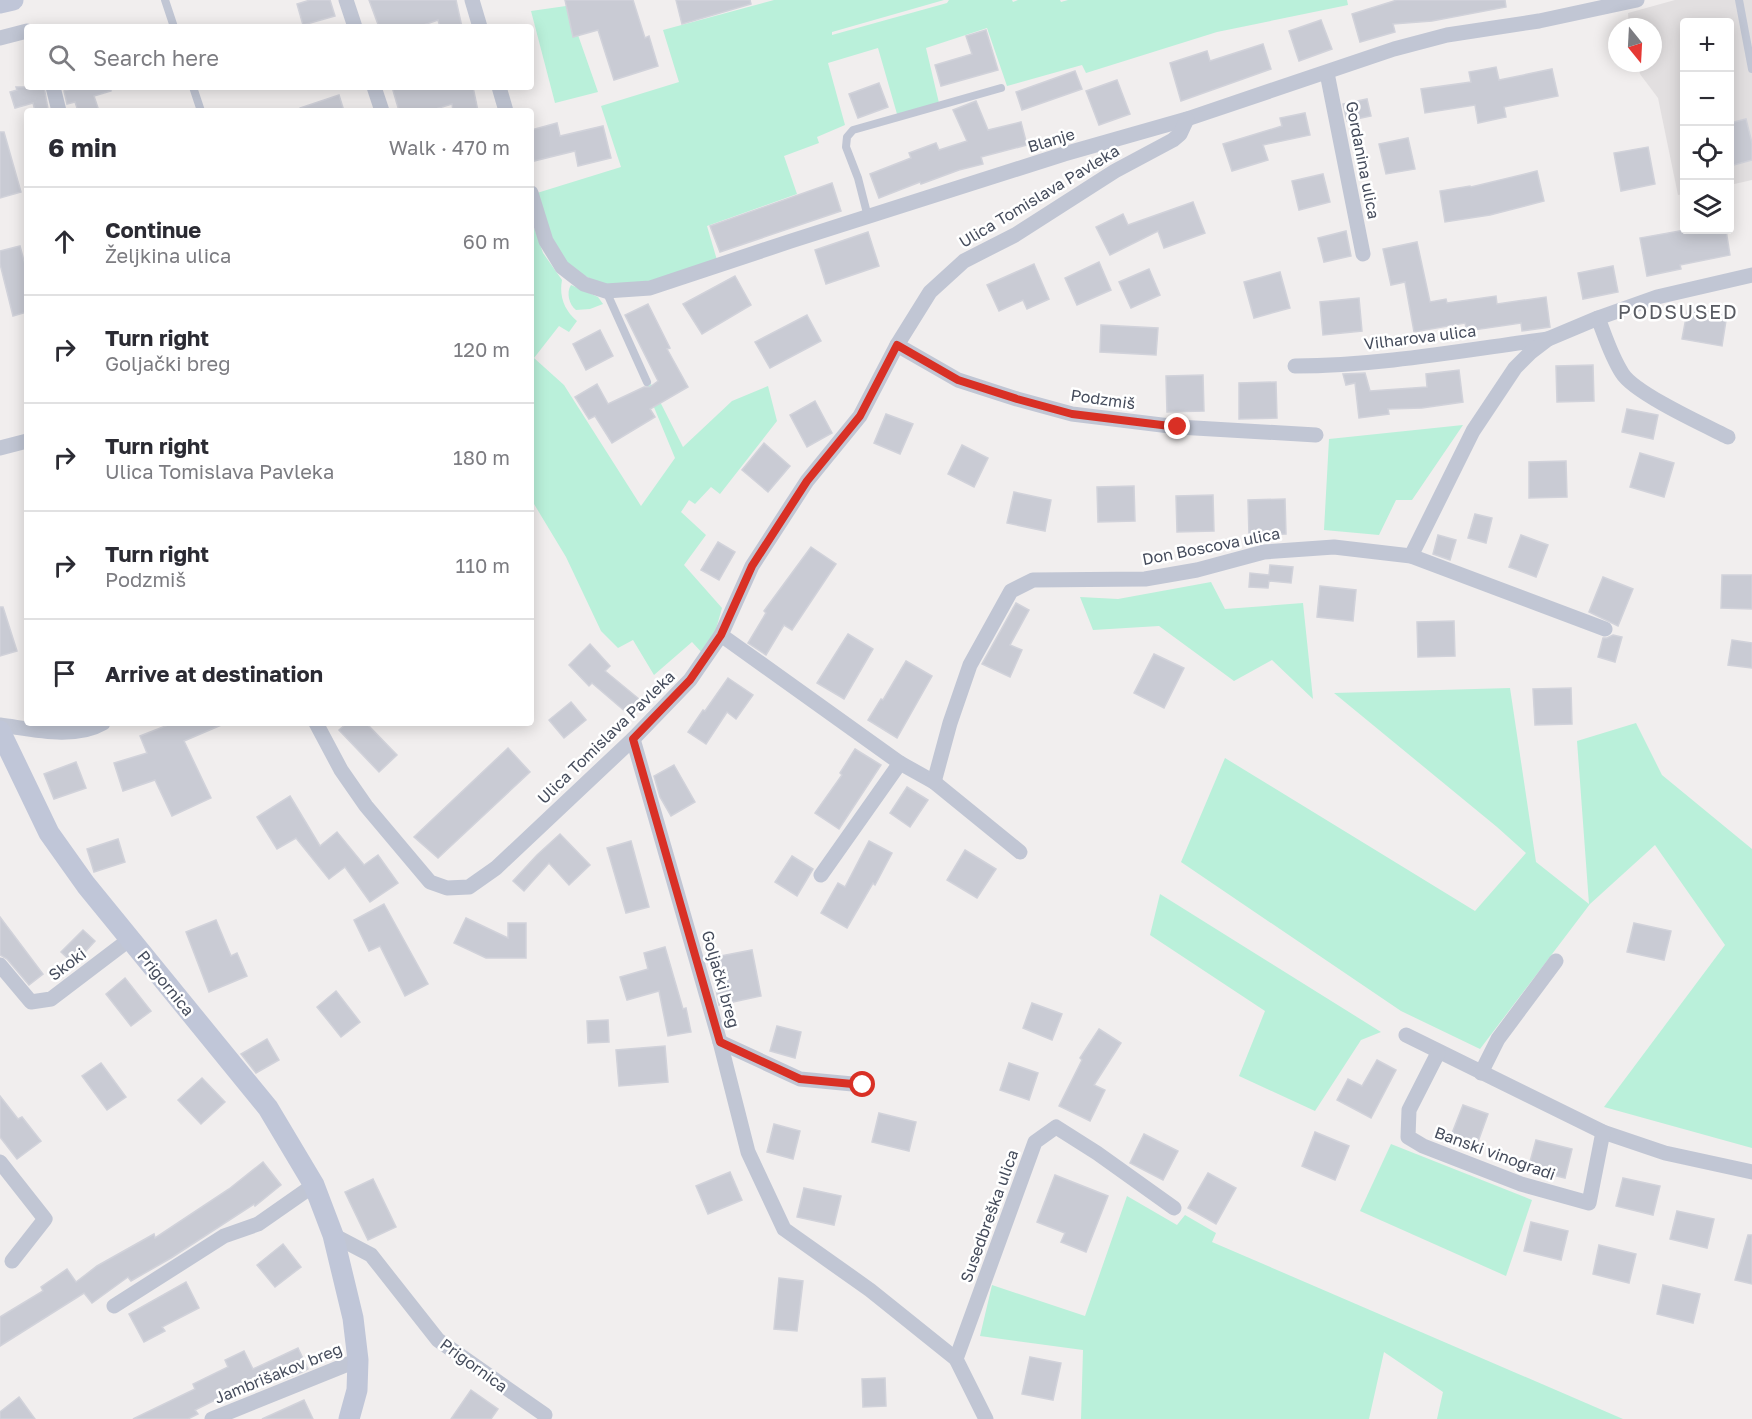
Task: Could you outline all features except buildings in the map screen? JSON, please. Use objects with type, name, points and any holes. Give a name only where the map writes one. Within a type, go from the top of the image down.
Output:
[{"type":"street","points":[[0,3],[13,0]]},
{"type":"street","points":[[346,0],[354,24]]},
{"type":"street","points":[[472,0],[479,24]]},
{"type":"street","name":"Blanje","points":[[534,203],[546,241],[562,267],[584,284],[606,291],[650,288],[1064,154],[1187,119],[1394,49],[1447,34],[1539,21],[1637,0]]},
{"type":"street","points":[[0,38],[24,32]]},
{"type":"street","name":"Gordanina ulica","points":[[1327,73],[1363,254]]},
{"type":"street","points":[[54,90],[59,108]]},
{"type":"street","points":[[375,90],[381,108]]},
{"type":"street","points":[[500,90],[505,108]]},
{"type":"street","name":"Ulica Tomislava Pavleka","points":[[318,726],[341,770],[366,806],[430,882],[447,888],[469,887],[496,868],[633,739],[690,680],[721,635],[752,566],[807,481],[860,416],[897,345],[930,292],[964,261],[1015,235],[1115,171],[1173,140],[1180,134],[1187,119]]},
{"type":"street","points":[[1410,556],[1473,431],[1515,368],[1548,339],[1657,297],[1752,275]]},
{"type":"street","points":[[1598,318],[1622,374],[1632,384],[1728,437]]},
{"type":"street","name":"Vilharova ulica","points":[[1295,366],[1327,366],[1548,339]]},
{"type":"street","name":"Podzmiš","points":[[897,345],[958,380],[1072,414],[1178,427],[1316,435]]},
{"type":"street","points":[[0,448],[24,442]]},
{"type":"street","name":"Don Boscova ulica","points":[[934,782],[950,723],[970,665],[1011,591],[1033,580],[1145,579],[1197,570],[1264,552],[1334,547],[1410,556],[1605,629]]},
{"type":"street","points":[[721,635],[900,762],[934,782],[1020,852]]},
{"type":"street","points":[[0,725],[73,731],[97,726]]},
{"type":"street","name":"Prigornica","points":[[0,731],[48,833],[86,885],[268,1108],[314,1185],[333,1235],[353,1318],[358,1360],[357,1390],[349,1419]]},
{"type":"street","name":"Goljački breg","points":[[633,739],[720,1042],[748,1152],[784,1229],[870,1290],[956,1359],[986,1419]]},
{"type":"street","points":[[821,874],[900,762]]},
{"type":"street","name":"Skoki","points":[[0,965],[31,1002],[51,999],[130,939]]},
{"type":"street","points":[[1481,1072],[1498,1039],[1556,961]]},
{"type":"street","points":[[1406,1035],[1438,1053],[1603,1132],[1665,1153],[1752,1172]]},
{"type":"street","points":[[720,1042],[800,1079],[863,1085]]},
{"type":"street","name":"Banski vinogradi","points":[[1438,1053],[1409,1110],[1408,1137],[1423,1146],[1521,1184],[1589,1203],[1603,1132]]},
{"type":"street","name":"Susedbreška ulica","points":[[956,1359],[1035,1142],[1056,1127],[1174,1208]]},
{"type":"street","points":[[0,1161],[45,1219],[12,1261]]},
{"type":"street","points":[[114,1306],[224,1236],[258,1224],[314,1185]]},
{"type":"street","name":"Prigornica","points":[[333,1235],[371,1255],[438,1340],[545,1415]]},
{"type":"street","name":"Jambrišakov breg","points":[[212,1419],[358,1360]]},
{"type":"lane","points":[[165,0],[173,24]]},
{"type":"lane","points":[[1739,0],[1752,69]]},
{"type":"lane","points":[[867,217],[858,178],[846,147],[847,137],[853,130],[1001,88]]},
{"type":"lane","points":[[194,90],[200,108]]},
{"type":"lane","points":[[606,291],[647,382]]},
{"type":"shaded area","points":[[1675,0],[1752,0],[1752,180],[1734,184],[1734,18],[1680,18],[1680,195],[1678,195],[1658,98],[1640,72],[1662,72],[1662,18],[1628,18],[1628,13]]},
{"type":"green space","points":[[774,0],[944,0],[832,32],[832,35],[947,3],[949,0],[1012,0],[1013,2],[1060,0],[1061,2],[1068,0],[1347,0],[1348,5],[1217,32],[1086,73],[1082,65],[1007,86],[987,28],[926,48],[939,103],[897,114],[878,48],[828,63],[845,125],[817,137],[819,143],[784,156],[797,194],[707,226],[717,260],[660,281],[629,286],[616,286],[592,279],[570,266],[561,257],[551,240],[537,193],[621,167],[601,106],[679,82],[663,30]]},
{"type":"green space","points":[[566,6],[573,36],[578,35],[598,92],[555,103],[531,11]]},
{"type":"green space","points":[[534,228],[543,253],[562,280],[561,292],[566,307],[577,321],[569,332],[559,326],[534,358]]},
{"type":"green space","points":[[571,285],[598,297],[603,304],[590,309],[576,310],[569,298]]},
{"type":"green space","points":[[534,358],[564,385],[641,506],[675,458],[646,388],[651,384],[683,447],[732,401],[768,386],[777,421],[720,494],[711,487],[695,504],[689,500],[681,512],[706,535],[684,565],[722,608],[716,629],[704,655],[692,642],[654,675],[633,640],[618,648],[601,631],[566,557],[534,504]]},
{"type":"green space","points":[[1463,425],[1412,500],[1396,500],[1379,535],[1324,530],[1329,439]]},
{"type":"green space","points":[[1211,582],[1225,609],[1303,603],[1313,699],[1272,660],[1234,681],[1159,626],[1093,630],[1080,597],[1118,599]]},
{"type":"green space","points":[[1510,688],[1536,862],[1589,904],[1577,741],[1636,723],[1662,775],[1752,849],[1752,1148],[1604,1107],[1725,945],[1655,845],[1590,904],[1480,1049],[1401,1011],[1181,862],[1225,758],[1475,911],[1526,853],[1334,693]]},
{"type":"green space","points":[[1160,894],[1381,1032],[1361,1040],[1315,1111],[1239,1076],[1265,1011],[1150,935]]},
{"type":"green space","points":[[1391,1144],[1532,1200],[1506,1276],[1360,1211]]},
{"type":"green space","points":[[1127,1196],[1177,1225],[1185,1215],[1216,1233],[1212,1242],[1623,1419],[1437,1419],[1443,1392],[1384,1352],[1369,1419],[1081,1419],[1083,1350],[980,1336],[992,1285],[1085,1316]]},
{"type":"district","name":"PODSUSED","points":[[1678,311]]},
{"type":"route","points":[[863,1085],[800,1079],[720,1042],[633,739],[690,680],[721,635],[752,566],[807,481],[860,416],[897,345],[958,380],[1017,399],[1072,414],[1178,427]]}]
